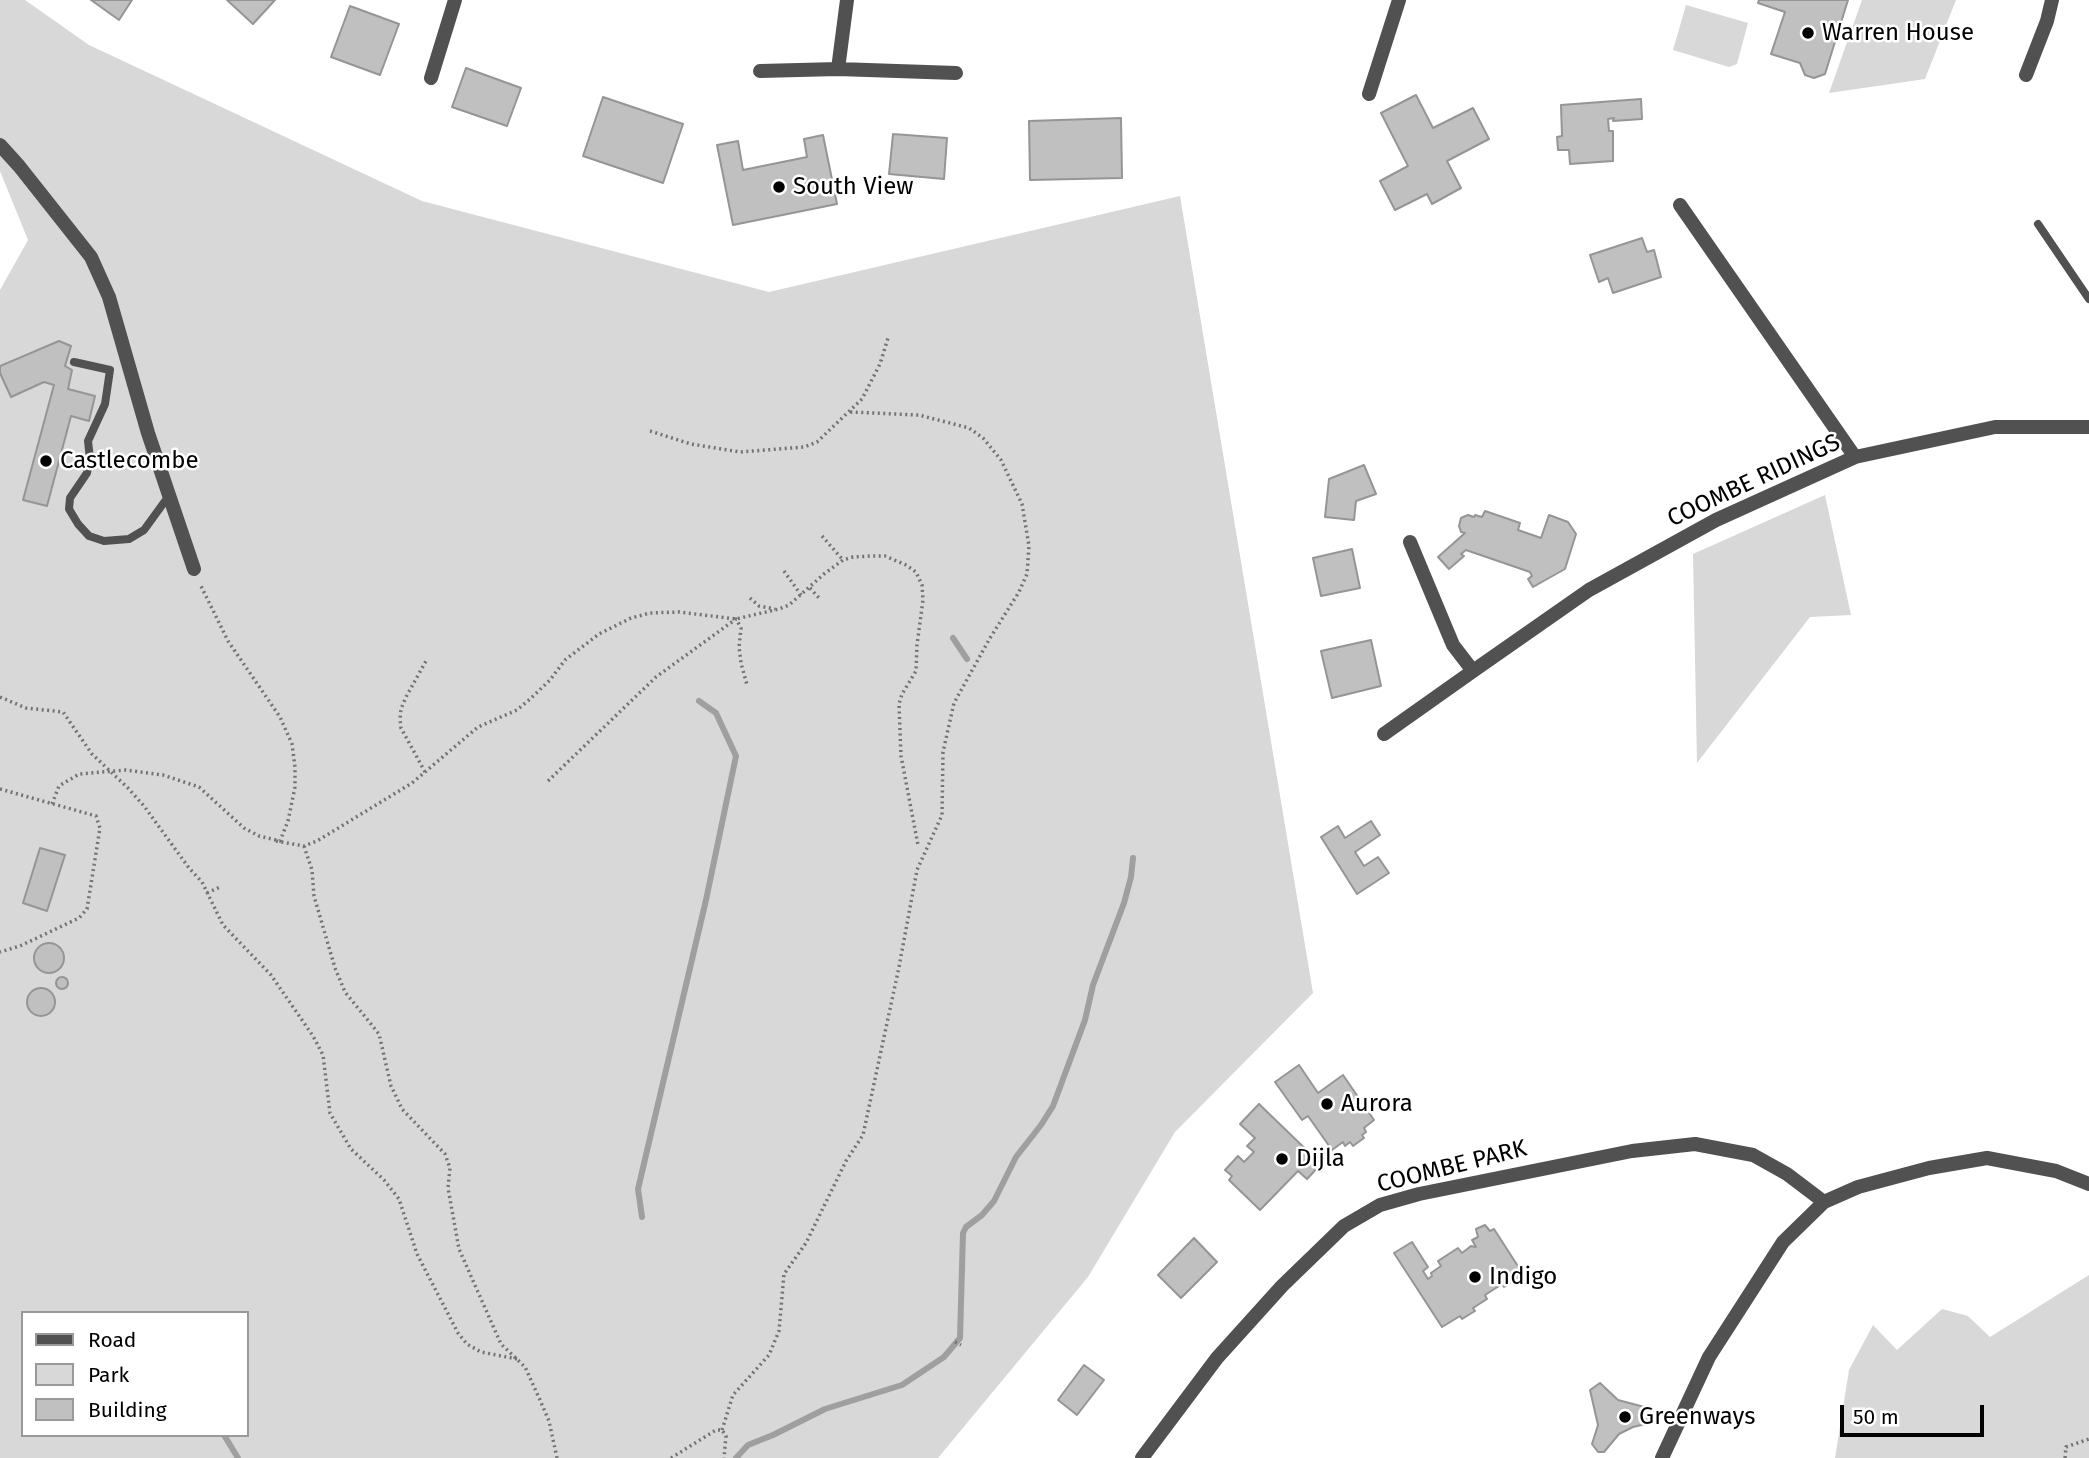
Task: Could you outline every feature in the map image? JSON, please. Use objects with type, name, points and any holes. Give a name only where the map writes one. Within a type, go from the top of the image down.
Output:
[{"type":"street","points":[[430,78],[454,0]]},
{"type":"street","points":[[838,69],[847,0]]},
{"type":"street","points":[[1369,94],[1399,0]]},
{"type":"street","points":[[2025,75],[2047,21],[2052,0]]},
{"type":"street","points":[[760,71],[838,69],[956,73]]},
{"type":"street","points":[[0,145],[91,257],[109,297],[168,497],[194,569]]},
{"type":"street","points":[[1679,205],[1855,457]]},
{"type":"street","name":"COOMBE RIDINGS","points":[[1384,734],[1589,590],[1716,520],[1855,457],[1995,428],[2088,425]]},
{"type":"street","points":[[1410,542],[1453,645],[1472,671]]},
{"type":"street","name":"COOMBE PARK","points":[[1142,1458],[1217,1358],[1282,1286],[1343,1226],[1380,1205],[1419,1194],[1632,1151],[1695,1144],[1753,1155],[1787,1174],[1824,1202]]},
{"type":"street","points":[[1662,1458],[1709,1357],[1783,1242],[1824,1202],[1858,1187],[1930,1168],[1987,1158],[2056,1171],[2089,1184]]},
{"type":"lane","points":[[2038,224],[2089,299]]},
{"type":"lane","points":[[74,362],[110,370],[105,404],[88,441],[88,473],[69,498],[69,509],[78,524],[89,536],[104,541],[129,539],[144,530],[168,497]]},
{"type":"path","points":[[650,432],[691,444],[740,452],[797,447],[817,442],[862,399],[870,387],[888,338]]},
{"type":"path","points":[[722,1430],[733,1395],[769,1355],[779,1331],[784,1274],[806,1243],[846,1161],[863,1135],[917,870],[942,815],[943,752],[954,703],[1027,574],[1029,546],[1022,504],[1001,460],[983,438],[969,428],[919,415],[849,412]]},
{"type":"path","points":[[822,536],[843,560]]},
{"type":"path","points":[[52,804],[60,786],[79,774],[109,770],[163,775],[199,787],[244,828],[259,836],[304,846],[345,826],[412,783],[478,727],[517,710],[540,691],[573,652],[599,634],[631,618],[650,613],[679,612],[736,619],[777,609],[789,605],[843,560],[853,556],[872,556],[896,560],[916,572],[922,585],[922,617],[916,671],[899,704],[901,756],[918,845]]},
{"type":"path","points":[[194,569],[211,610],[228,641],[280,717],[292,744],[296,766],[295,787],[288,821],[280,841],[276,841]]},
{"type":"path","points":[[784,572],[802,595]]},
{"type":"path","points":[[810,588],[819,598]]},
{"type":"path","points":[[750,597],[759,606],[777,609]]},
{"type":"path","points":[[736,619],[741,628],[739,647],[747,685]]},
{"type":"path","points":[[548,781],[656,677],[736,619]]},
{"type":"path","points":[[425,772],[401,728],[400,719],[406,697],[426,661]]},
{"type":"path","points":[[0,697],[26,708],[63,712],[92,754],[144,806],[202,882],[223,926],[271,975],[313,1037],[323,1055],[330,1113],[351,1149],[399,1199],[416,1254],[458,1333],[467,1344],[481,1352],[517,1359]]},
{"type":"path","points":[[0,789],[96,816],[100,828],[87,909],[79,918],[20,946],[0,951]]},
{"type":"path","points":[[304,846],[312,870],[314,896],[320,919],[340,980],[356,1008],[379,1034],[391,1086],[402,1109],[445,1154],[450,1168],[448,1188],[459,1249],[501,1344],[525,1367],[549,1421],[557,1458]]},
{"type":"path","points":[[208,893],[220,887]]},
{"type":"path","points":[[955,1342],[961,1345]]},
{"type":"path","points":[[671,1458],[716,1430],[722,1430]]},
{"type":"path","points":[[722,1430],[726,1436],[724,1458]]},
{"type":"path","points":[[2065,1458],[2066,1447],[2089,1438]]},
{"type":"green space","points":[[0,0],[25,0],[89,45],[422,201],[769,292],[1180,196],[1313,993],[1175,1132],[1088,1277],[938,1458],[0,1458],[0,290],[28,240],[0,171]]},
{"type":"green space","points":[[1862,0],[1956,0],[1925,79],[1829,93]]},
{"type":"green space","points":[[1686,5],[1748,23],[1737,64],[1729,67],[1673,50]]},
{"type":"green space","points":[[1825,495],[1851,615],[1810,617],[1697,763],[1693,554]]},
{"type":"green space","points":[[2089,1275],[2089,1458],[1835,1458],[1849,1370],[1873,1325],[1897,1350],[1942,1309],[1968,1316],[1990,1337]]},
{"type":"building","points":[[91,0],[132,0],[119,20]]},
{"type":"building","points":[[227,0],[275,0],[253,24]]},
{"type":"building","name":"Warren House","points":[[1759,0],[1848,0],[1825,74],[1814,78],[1805,75],[1800,63],[1771,54],[1785,12],[1758,3]]},
{"type":"building","points":[[350,6],[399,24],[380,75],[331,57]]},
{"type":"building","points":[[466,68],[521,88],[507,126],[452,107]]},
{"type":"building","points":[[1416,95],[1433,128],[1473,108],[1489,139],[1447,161],[1461,188],[1432,204],[1427,194],[1395,210],[1380,181],[1408,166],[1381,113]]},
{"type":"building","points":[[603,97],[683,124],[663,183],[583,156]]},
{"type":"building","points":[[1641,99],[1642,119],[1608,119],[1609,131],[1613,131],[1613,161],[1570,164],[1569,150],[1558,150],[1557,137],[1562,136],[1561,105]]},
{"type":"building","points":[[1121,118],[1122,178],[1030,180],[1029,121]]},
{"type":"building","points":[[893,134],[947,138],[944,179],[889,174]]},
{"type":"building","name":"South View","points":[[823,135],[837,204],[733,225],[717,145],[738,141],[743,170],[807,157],[804,139]]},
{"type":"building","points":[[1642,238],[1647,252],[1654,250],[1661,277],[1613,293],[1608,278],[1599,282],[1590,255]]},
{"type":"building","name":"Castlecombe","points":[[59,341],[71,346],[65,366],[72,370],[68,389],[95,396],[89,421],[71,416],[47,506],[23,500],[54,385],[44,382],[11,397],[0,373],[0,366]]},
{"type":"building","points":[[1364,465],[1376,494],[1356,501],[1354,520],[1325,517],[1329,479]]},
{"type":"building","points":[[1485,511],[1520,523],[1518,530],[1541,538],[1549,515],[1568,522],[1576,534],[1565,569],[1533,587],[1528,579],[1532,576],[1530,572],[1466,550],[1461,554],[1464,556],[1449,569],[1438,557],[1465,533],[1461,532],[1459,526],[1461,518],[1468,515],[1482,517]]},
{"type":"building","points":[[1352,549],[1360,588],[1321,596],[1313,558]]},
{"type":"building","points":[[1371,640],[1381,686],[1332,698],[1321,651]]},
{"type":"building","points":[[1371,821],[1380,835],[1355,852],[1364,866],[1378,857],[1389,873],[1357,894],[1321,837],[1338,826],[1345,838]]},
{"type":"building","points":[[40,848],[65,855],[47,911],[23,903]]},
{"type":"building","points":[[49,943],[60,947],[64,958],[60,969],[49,973],[38,969],[34,958],[38,947]]},
{"type":"building","points":[[62,977],[68,983],[62,989],[56,983]]},
{"type":"building","points":[[41,988],[51,992],[55,1002],[51,1012],[41,1016],[31,1012],[27,1002],[31,992]]},
{"type":"building","name":"Aurora","points":[[1299,1065],[1318,1093],[1343,1075],[1374,1120],[1364,1128],[1364,1138],[1353,1146],[1350,1142],[1345,1146],[1343,1142],[1332,1150],[1308,1116],[1302,1120],[1275,1082]]},
{"type":"building","name":"Dijla","points":[[1259,1104],[1321,1164],[1307,1179],[1298,1171],[1260,1210],[1229,1180],[1232,1176],[1225,1170],[1238,1156],[1244,1162],[1254,1152],[1247,1146],[1255,1138],[1240,1124]]},
{"type":"building","name":"Indigo","points":[[1485,1225],[1490,1231],[1494,1229],[1523,1274],[1504,1287],[1500,1282],[1499,1286],[1485,1295],[1487,1299],[1473,1308],[1475,1311],[1442,1327],[1394,1253],[1412,1242],[1428,1267],[1423,1271],[1428,1279],[1432,1276],[1431,1273],[1441,1266],[1438,1261],[1458,1248],[1462,1253],[1471,1246],[1476,1247],[1472,1240],[1478,1237],[1476,1229]]},
{"type":"building","points":[[1194,1238],[1217,1262],[1181,1298],[1158,1275]]},
{"type":"building","points":[[1084,1365],[1104,1380],[1077,1415],[1058,1400]]},
{"type":"building","name":"Greenways","points":[[1600,1383],[1618,1400],[1652,1409],[1653,1416],[1646,1424],[1619,1434],[1604,1452],[1598,1452],[1592,1444],[1598,1425],[1590,1390]]},
{"type":"waterway","points":[[953,638],[967,659]]},
{"type":"waterway","points":[[642,1217],[638,1189],[706,900],[736,756],[716,713],[699,701]]},
{"type":"waterway","points":[[736,1458],[748,1445],[825,1409],[902,1385],[944,1357],[960,1338],[963,1233],[994,1201],[1016,1157],[1053,1106],[1085,1020],[1093,985],[1124,903],[1133,858]]},
{"type":"waterway","points":[[225,1437],[238,1458]]},
{"type":"place","name":"Warren House","points":[[1808,33]]},
{"type":"place","name":"South View","points":[[779,187]]},
{"type":"place","name":"Castlecombe","points":[[46,461]]},
{"type":"place","name":"Aurora","points":[[1327,1104]]},
{"type":"place","name":"Dijla","points":[[1282,1159]]},
{"type":"place","name":"Indigo","points":[[1475,1277]]},
{"type":"place","name":"Greenways","points":[[1625,1417]]}]
